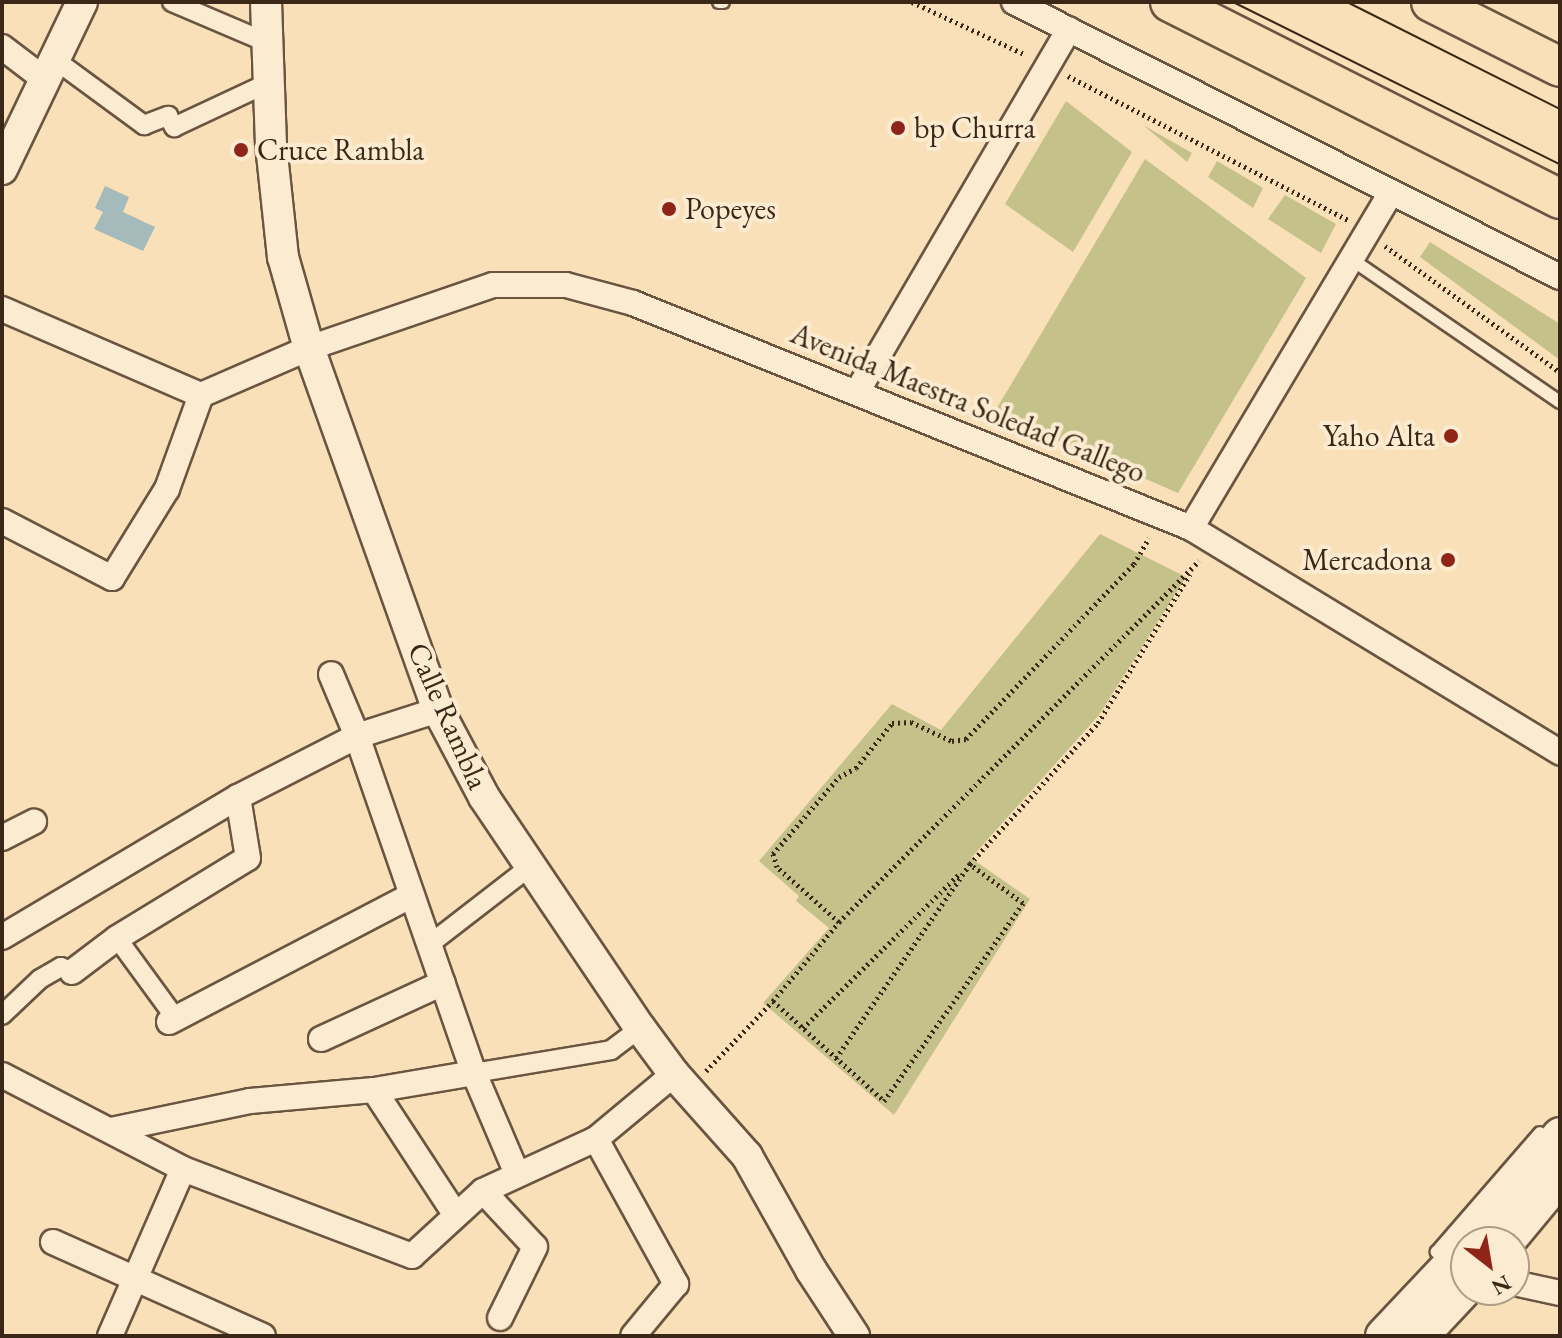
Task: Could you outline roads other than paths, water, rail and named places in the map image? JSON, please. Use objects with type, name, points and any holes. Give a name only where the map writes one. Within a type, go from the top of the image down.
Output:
[{"type":"main road","points":[[1170,2],[1560,199]]},
{"type":"main road","points":[[1431,2],[1560,67]]},
{"type":"main road","points":[[1491,1226],[1560,1135]]},
{"type":"main road","points":[[1520,1226],[1560,1178]]},
{"type":"main road","points":[[1383,1336],[1450,1275]]},
{"type":"main road","points":[[1421,1336],[1450,1287]]},
{"type":"street","points":[[2,169],[82,2]]},
{"type":"street","points":[[172,2],[266,42]]},
{"type":"street","name":"Calle Rambla","points":[[266,2],[268,83],[283,257],[309,348],[438,710],[484,797],[640,1028],[681,1082],[747,1156],[811,1270],[854,1336]]},
{"type":"street","points":[[1014,2],[1560,277]]},
{"type":"street","points":[[857,392],[1069,29]]},
{"type":"street","points":[[2,47],[49,69],[144,125],[168,116],[174,127],[268,83]]},
{"type":"street","points":[[1191,528],[1391,192]]},
{"type":"street","name":"Avenida Maestra Soledad Gallego","points":[[201,395],[309,348],[493,285],[566,285],[633,303],[1191,528],[1560,752]]},
{"type":"street","points":[[2,309],[201,395],[167,489],[112,578],[4,526]]},
{"type":"street","points":[[331,674],[357,736],[474,1073],[517,1174]]},
{"type":"street","points":[[2,937],[238,797],[357,736],[438,710]]},
{"type":"street","points":[[2,1015],[40,979],[61,967],[72,972],[117,938],[248,858],[238,797]]},
{"type":"street","points":[[2,838],[34,822]]},
{"type":"street","points":[[430,944],[531,866]]},
{"type":"street","points":[[117,938],[173,1021],[412,895]]},
{"type":"street","points":[[321,1039],[443,983]]},
{"type":"street","points":[[111,1130],[250,1101],[374,1090],[611,1050],[640,1028]]},
{"type":"street","points":[[2,1075],[183,1169],[412,1256],[483,1191],[596,1139],[681,1082]]},
{"type":"street","points":[[374,1090],[455,1214]]},
{"type":"street","points":[[596,1139],[676,1284],[633,1336]]},
{"type":"street","points":[[110,1336],[183,1169]]},
{"type":"street","points":[[483,1191],[535,1247],[500,1318]]},
{"type":"street","points":[[53,1242],[263,1336]]},
{"type":"street","points":[[1530,1286],[1560,1293]]},
{"type":"lane","points":[[1351,259],[1560,402]]},
{"type":"lane","points":[[1459,1226],[1543,1129],[1560,1121]]},
{"type":"lane","points":[[1450,1237],[1437,1252],[1450,1256]]},
{"type":"tram line","points":[[1233,2],[1560,164]]},
{"type":"tram line","points":[[1347,2],[1560,109]]},
{"type":"place","name":"bp Churra","points":[[898,128]]},
{"type":"place","name":"Cruce Rambla","points":[[241,150]]},
{"type":"place","name":"Popeyes","points":[[669,209]]},
{"type":"place","name":"Yaho Alta","points":[[1451,436]]},
{"type":"place","name":"Mercadona","points":[[1448,560]]}]
